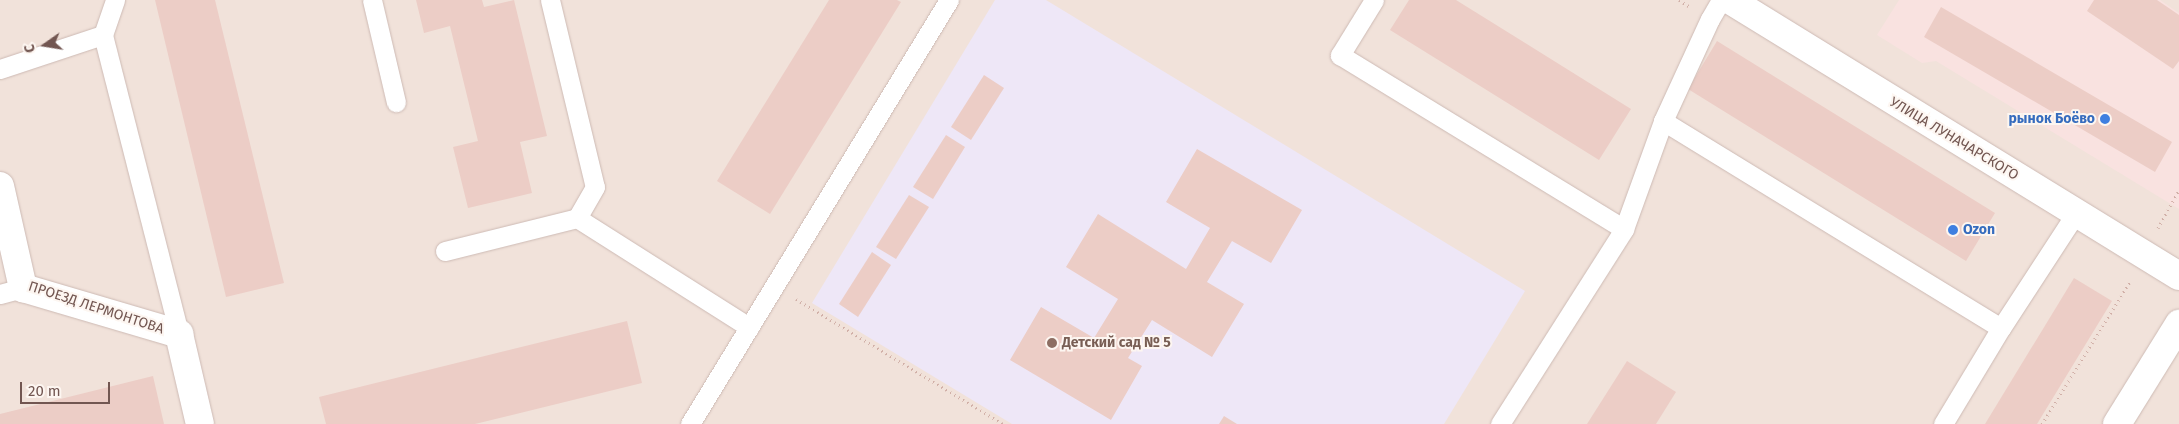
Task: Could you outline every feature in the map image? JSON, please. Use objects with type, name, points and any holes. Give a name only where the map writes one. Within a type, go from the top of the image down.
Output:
[{"type":"street","name":"УЛИЦА ЛУНАЧАРСКОГО","points":[[1730,0],[2179,276]]},
{"type":"street","name":"ПРОЕЗД ЛЕРМОНТОВА","points":[[0,186],[12,291],[179,334],[200,424]]},
{"type":"street","points":[[2117,424],[2179,324]]},
{"type":"lane","points":[[115,0],[103,35],[179,334]]},
{"type":"lane","points":[[372,0],[396,102]]},
{"type":"lane","points":[[445,251],[577,218],[595,187],[550,0]]},
{"type":"lane","points":[[690,424],[949,0]]},
{"type":"lane","points":[[1374,0],[1340,55],[1624,230]]},
{"type":"lane","points":[[1500,424],[1624,230],[1663,120],[1710,19],[1721,0]]},
{"type":"lane","points":[[0,69],[103,35]]},
{"type":"lane","points":[[1663,120],[2001,328]]},
{"type":"lane","points":[[1943,424],[2001,328],[2076,213]]},
{"type":"lane","points":[[577,218],[749,327]]},
{"type":"path","points":[[2042,424],[2131,279],[2179,190]]},
{"type":"path","points":[[774,286],[1003,424]]},
{"type":"shaded area","points":[[0,0],[2179,0],[2179,424],[0,424]]},
{"type":"shaded area","points":[[995,0],[1046,0],[1525,291],[1444,424],[1012,424],[812,303]]},
{"type":"shaded area","name":"рынок Боёво","points":[[1899,0],[2160,0],[2179,13],[2179,209],[1936,61],[1922,63],[1877,35]]},
{"type":"building","points":[[155,0],[215,0],[284,283],[226,297]]},
{"type":"building","points":[[416,0],[482,0],[484,7],[514,0],[547,136],[520,142],[532,193],[468,208],[453,147],[478,141],[450,26],[424,33]]},
{"type":"building","points":[[829,0],[897,0],[901,2],[770,214],[717,181]]},
{"type":"building","points":[[1409,0],[1456,0],[1631,109],[1599,160],[1390,30]]},
{"type":"building","points":[[2094,0],[2157,0],[2179,15],[2179,61],[2173,69],[2087,11]]},
{"type":"building","points":[[1941,7],[2172,142],[2155,172],[1924,37]]},
{"type":"building","points":[[1717,41],[1995,213],[1966,261],[1688,89]]},
{"type":"building","points":[[984,75],[1004,88],[971,140],[951,127]]},
{"type":"building","points":[[946,135],[965,147],[933,199],[913,187]]},
{"type":"building","points":[[1197,149],[1302,210],[1271,263],[1232,241],[1207,282],[1244,304],[1212,357],[1152,320],[1128,358],[1142,366],[1111,420],[1010,360],[1041,307],[1094,338],[1118,299],[1066,267],[1098,214],[1186,269],[1210,228],[1166,202]]},
{"type":"building","points":[[909,195],[929,207],[896,259],[876,247]]},
{"type":"building","points":[[872,252],[891,265],[858,317],[839,304]]},
{"type":"building","points":[[2074,278],[2112,301],[2037,424],[1985,424]]},
{"type":"building","points":[[627,321],[642,383],[475,424],[326,424],[319,397]]},
{"type":"building","points":[[1627,361],[1676,392],[1656,424],[1587,424]]},
{"type":"building","points":[[153,376],[164,424],[0,424],[0,414]]},
{"type":"building","points":[[1224,416],[1237,424],[1219,424]]},
{"type":"place","name":"рынок Боёво","points":[[2105,119]]},
{"type":"place","name":"Ozon","points":[[1953,230]]},
{"type":"place","name":"Детский сад № 5","points":[[1052,343]]}]
